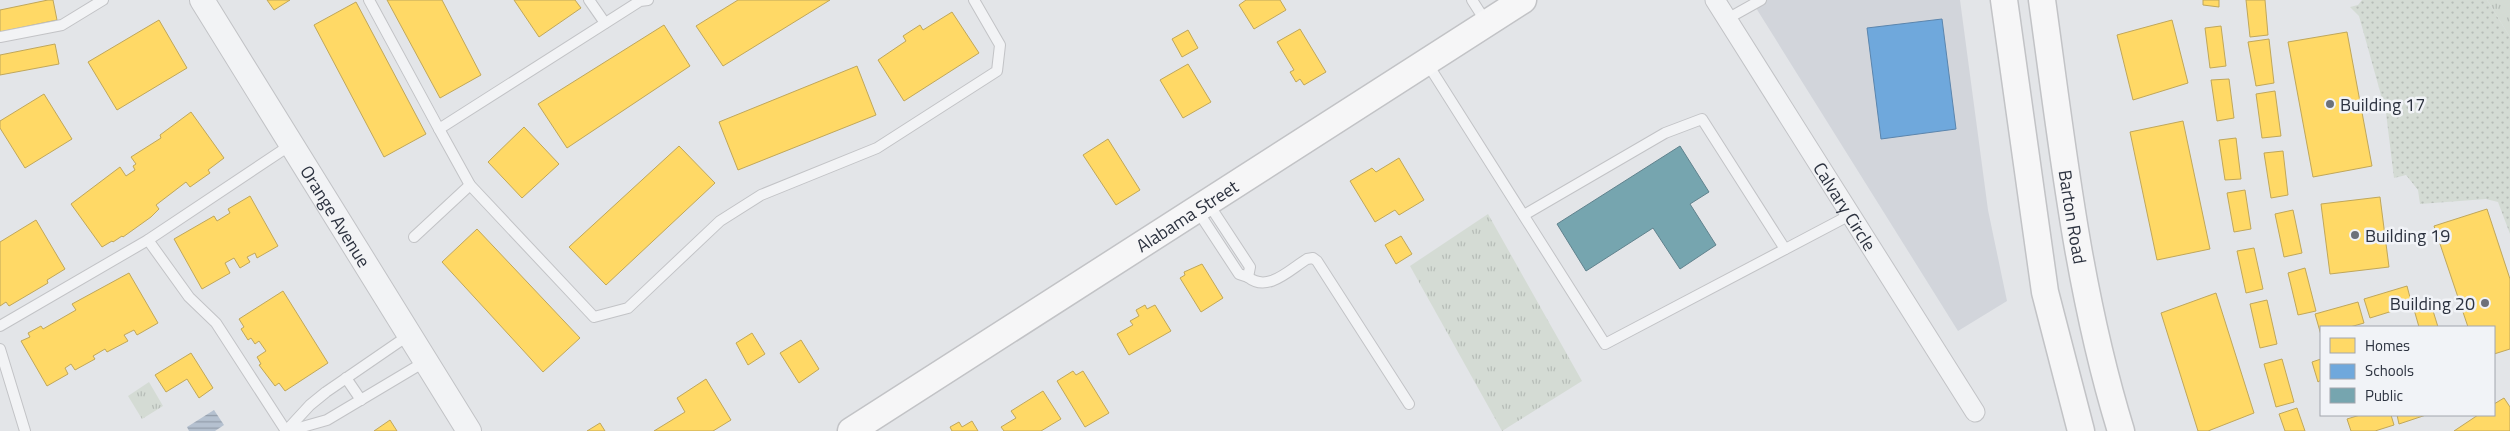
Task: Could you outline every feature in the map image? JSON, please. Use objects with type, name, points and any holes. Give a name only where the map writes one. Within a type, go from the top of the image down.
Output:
[{"type":"main road","name":"Alabama Street","points":[[851,431],[1523,0]]},
{"type":"main road","points":[[2004,0],[2045,292],[2081,431]]},
{"type":"main road","name":"Barton Road","points":[[2042,0],[2081,263],[2110,396],[2121,431]]},
{"type":"street","name":"Orange Avenue","points":[[202,0],[469,431]]},
{"type":"street","name":"Calvary Circle","points":[[1715,0],[1974,412]]},
{"type":"lane","points":[[0,37],[62,25],[103,0]]},
{"type":"lane","points":[[369,0],[470,185],[594,317],[628,308],[720,221],[760,195],[877,148],[997,70],[1000,45],[974,0]]},
{"type":"lane","points":[[589,0],[605,23]]},
{"type":"lane","points":[[439,130],[640,1],[648,0]]},
{"type":"lane","points":[[1472,0],[1487,22]]},
{"type":"lane","points":[[1727,19],[1762,0]]},
{"type":"lane","points":[[1426,62],[1605,344],[1850,215]]},
{"type":"lane","points":[[1524,215],[1665,133],[1702,119],[1785,249]]},
{"type":"lane","points":[[0,326],[148,240],[292,144]]},
{"type":"lane","points":[[414,237],[470,185]]},
{"type":"lane","points":[[1202,205],[1239,274],[1248,277],[1256,283],[1268,284],[1307,258],[1313,258],[1317,261],[1409,404]]},
{"type":"lane","points":[[148,240],[188,297],[216,323],[287,431]]},
{"type":"lane","points":[[287,431],[310,405],[410,334]]},
{"type":"lane","points":[[0,349],[25,431]]},
{"type":"lane","points":[[287,431],[327,420],[426,361]]},
{"type":"lane","points":[[346,378],[361,400]]},
{"type":"shaded area","points":[[1751,0],[1960,0],[1988,210],[2007,301],[1958,331]]},
{"type":"green space","points":[[2362,0],[2487,0],[2510,37],[2510,234],[2498,202],[2486,199],[2420,204],[2418,190],[2406,175],[2394,178],[2386,113],[2359,16],[2350,7],[2358,5]]},
{"type":"green space","points":[[2487,0],[2510,0],[2510,37]]},
{"type":"green space","points":[[1488,214],[1582,381],[1502,431],[1410,266]]},
{"type":"green space","points":[[149,382],[163,406],[142,419],[128,396]]},
{"type":"water","points":[[214,410],[224,425],[215,431],[189,431],[187,427]]},
{"type":"building: Homes","points":[[53,0],[57,20],[0,32],[0,10]]},
{"type":"building: Homes","points":[[267,0],[290,0],[274,10]]},
{"type":"building: Homes","points":[[387,0],[442,0],[481,75],[440,98]]},
{"type":"building: Homes","points":[[514,0],[575,0],[581,8],[539,37]]},
{"type":"building: Homes","points":[[738,0],[830,0],[723,66],[696,26]]},
{"type":"building: Homes","points":[[1246,0],[1280,0],[1286,10],[1254,29],[1239,5]]},
{"type":"building: Homes","points":[[2203,0],[2219,0],[2219,7],[2203,5]]},
{"type":"building: Homes","points":[[2246,0],[2265,0],[2268,35],[2250,37]]},
{"type":"building: Homes","points":[[356,2],[426,134],[384,157],[314,25]]},
{"type":"building: Homes","points":[[952,12],[979,53],[904,101],[878,60],[906,41],[903,36],[920,25],[923,30]]},
{"type":"building: Homes","points":[[159,20],[187,68],[117,110],[88,62]]},
{"type":"building: Homes","points":[[2172,20],[2188,83],[2133,100],[2117,35]]},
{"type":"building: Homes","points":[[664,25],[690,66],[567,148],[538,104]]},
{"type":"building: Homes","points":[[2221,26],[2226,66],[2210,68],[2205,28]]},
{"type":"building: Homes","points":[[1300,29],[1326,72],[1304,85],[1300,79],[1296,82],[1290,72],[1294,70],[1277,42]]},
{"type":"building: Homes","points":[[1188,30],[1198,48],[1182,57],[1172,39]]},
{"type":"building: Homes","name":"Building 17","points":[[2347,32],[2372,166],[2313,177],[2288,42]]},
{"type":"building: Homes","points":[[2269,39],[2274,83],[2256,86],[2248,42]]},
{"type":"building: Homes","points":[[55,44],[59,64],[0,75],[0,55]]},
{"type":"building: Homes","points":[[1188,64],[1211,102],[1183,118],[1160,80]]},
{"type":"building: Homes","points":[[857,66],[876,115],[738,170],[719,122]]},
{"type":"building: Homes","points":[[2229,79],[2234,118],[2217,121],[2211,80]]},
{"type":"building: Homes","points":[[2275,91],[2281,136],[2262,138],[2256,94]]},
{"type":"building: Homes","points":[[44,94],[72,139],[25,168],[0,128],[0,121]]},
{"type":"building: Homes","points":[[191,112],[224,158],[208,170],[210,173],[190,187],[186,182],[156,205],[159,209],[151,217],[123,237],[102,247],[71,204],[120,167],[126,176],[135,170],[133,166],[136,164],[131,157],[161,138],[160,135]]},
{"type":"building: Homes","points":[[2183,121],[2210,249],[2157,260],[2130,132]]},
{"type":"building: Homes","points":[[524,127],[559,164],[522,198],[488,162]]},
{"type":"building: Homes","points":[[2236,138],[2241,179],[2225,180],[2219,140]]},
{"type":"building: Homes","points":[[1108,139],[1140,190],[1116,205],[1083,155]]},
{"type":"building: Homes","points":[[679,146],[715,183],[606,285],[569,247]]},
{"type":"building: Homes","points":[[2283,151],[2288,195],[2271,198],[2264,153]]},
{"type":"building: Homes","points":[[1399,158],[1424,200],[1399,215],[1395,210],[1375,222],[1350,181],[1372,168],[1376,172]]},
{"type":"building: Homes","points":[[2245,190],[2251,229],[2234,232],[2227,193]]},
{"type":"building: Homes","points":[[250,196],[278,246],[257,258],[255,253],[247,257],[250,262],[240,268],[234,258],[225,263],[230,273],[202,289],[174,239],[214,216],[217,221],[230,213],[228,209]]},
{"type":"building: Homes","name":"Building 19","points":[[2380,197],[2389,267],[2330,274],[2321,204]]},
{"type":"building: Homes","name":"Building 20","points":[[2487,209],[2510,279],[2510,349],[2495,354],[2495,326],[2468,326],[2434,226]]},
{"type":"building: Homes","points":[[2293,210],[2302,253],[2284,257],[2275,214]]},
{"type":"building: Homes","points":[[36,220],[65,269],[47,280],[48,283],[9,306],[6,302],[0,306],[0,242]]},
{"type":"building: Homes","points":[[477,229],[580,338],[543,372],[442,262]]},
{"type":"building: Homes","points":[[1401,236],[1412,254],[1396,264],[1385,245]]},
{"type":"building: Homes","points":[[2254,248],[2263,289],[2246,293],[2237,251]]},
{"type":"building: Homes","points":[[1202,264],[1223,298],[1201,312],[1180,278],[1185,275],[1184,272]]},
{"type":"building: Homes","points":[[2305,268],[2316,311],[2298,315],[2288,273]]},
{"type":"building: Homes","points":[[129,273],[158,323],[137,335],[134,330],[124,335],[128,341],[107,352],[105,349],[93,356],[95,359],[75,370],[71,364],[65,368],[68,374],[47,386],[21,341],[30,337],[28,333],[41,326],[43,329],[76,310],[72,304]]},
{"type":"building: Homes","points":[[2407,286],[2412,305],[2370,318],[2364,299]]},
{"type":"building: Homes","points":[[283,291],[328,363],[285,391],[279,383],[275,386],[259,365],[261,364],[257,357],[266,351],[259,341],[255,344],[251,338],[248,340],[241,329],[244,327],[239,319]]},
{"type":"building: Homes","points":[[2216,293],[2254,413],[2208,431],[2198,431],[2161,313]]},
{"type":"building: Homes","points":[[2267,300],[2277,344],[2260,348],[2250,304]]},
{"type":"building: Homes","points":[[2430,301],[2438,326],[2419,326],[2413,306]]},
{"type":"building: Homes","points":[[2358,302],[2364,323],[2354,326],[2320,326],[2320,332],[2315,314]]},
{"type":"building: Homes","points":[[1145,305],[1147,309],[1155,305],[1171,331],[1129,355],[1117,334],[1133,325],[1130,321],[1139,316],[1136,310]]},
{"type":"building: Homes","points":[[752,333],[765,354],[748,365],[736,343]]},
{"type":"building: Homes","points":[[801,340],[819,369],[799,383],[780,353]]},
{"type":"building: Homes","points":[[191,353],[213,388],[199,398],[187,379],[166,392],[155,375]]},
{"type":"building: Homes","points":[[2282,359],[2294,402],[2276,407],[2264,364]]},
{"type":"building: Homes","points":[[2320,359],[2320,381],[2318,382],[2312,362]]},
{"type":"building: Homes","points":[[1073,371],[1076,375],[1083,371],[1109,413],[1085,427],[1057,381]]},
{"type":"building: Homes","points":[[706,379],[731,420],[713,431],[654,431],[685,412],[677,398]]},
{"type":"building: Homes","points":[[1043,391],[1061,419],[1041,431],[1004,431],[1001,427],[1016,418],[1011,411]]},
{"type":"building: Homes","points":[[2504,398],[2510,407],[2510,431],[2454,431],[2476,416],[2495,416],[2495,403]]},
{"type":"building: Homes","points":[[2297,408],[2305,431],[2285,431],[2279,414]]},
{"type":"building: Homes","points":[[2357,416],[2391,416],[2394,425],[2375,431],[2351,431],[2347,419]]},
{"type":"building: Homes","points":[[2397,416],[2423,416],[2399,424]]},
{"type":"building: Homes","points":[[390,420],[397,431],[374,431]]},
{"type":"building: Homes","points":[[972,421],[978,431],[952,431],[950,427],[959,422],[962,427]]},
{"type":"building: Homes","points":[[600,423],[605,431],[587,431]]},
{"type":"building: Schools","points":[[1942,19],[1956,129],[1881,139],[1867,28]]},
{"type":"building: Public","points":[[1680,146],[1709,192],[1690,204],[1716,245],[1680,269],[1653,228],[1586,271],[1557,224]]},
{"type":"place","name":"Building 17","points":[[2330,104]]},
{"type":"place","name":"Building 19","points":[[2355,235]]},
{"type":"place","name":"Building 20","points":[[2485,303]]}]
